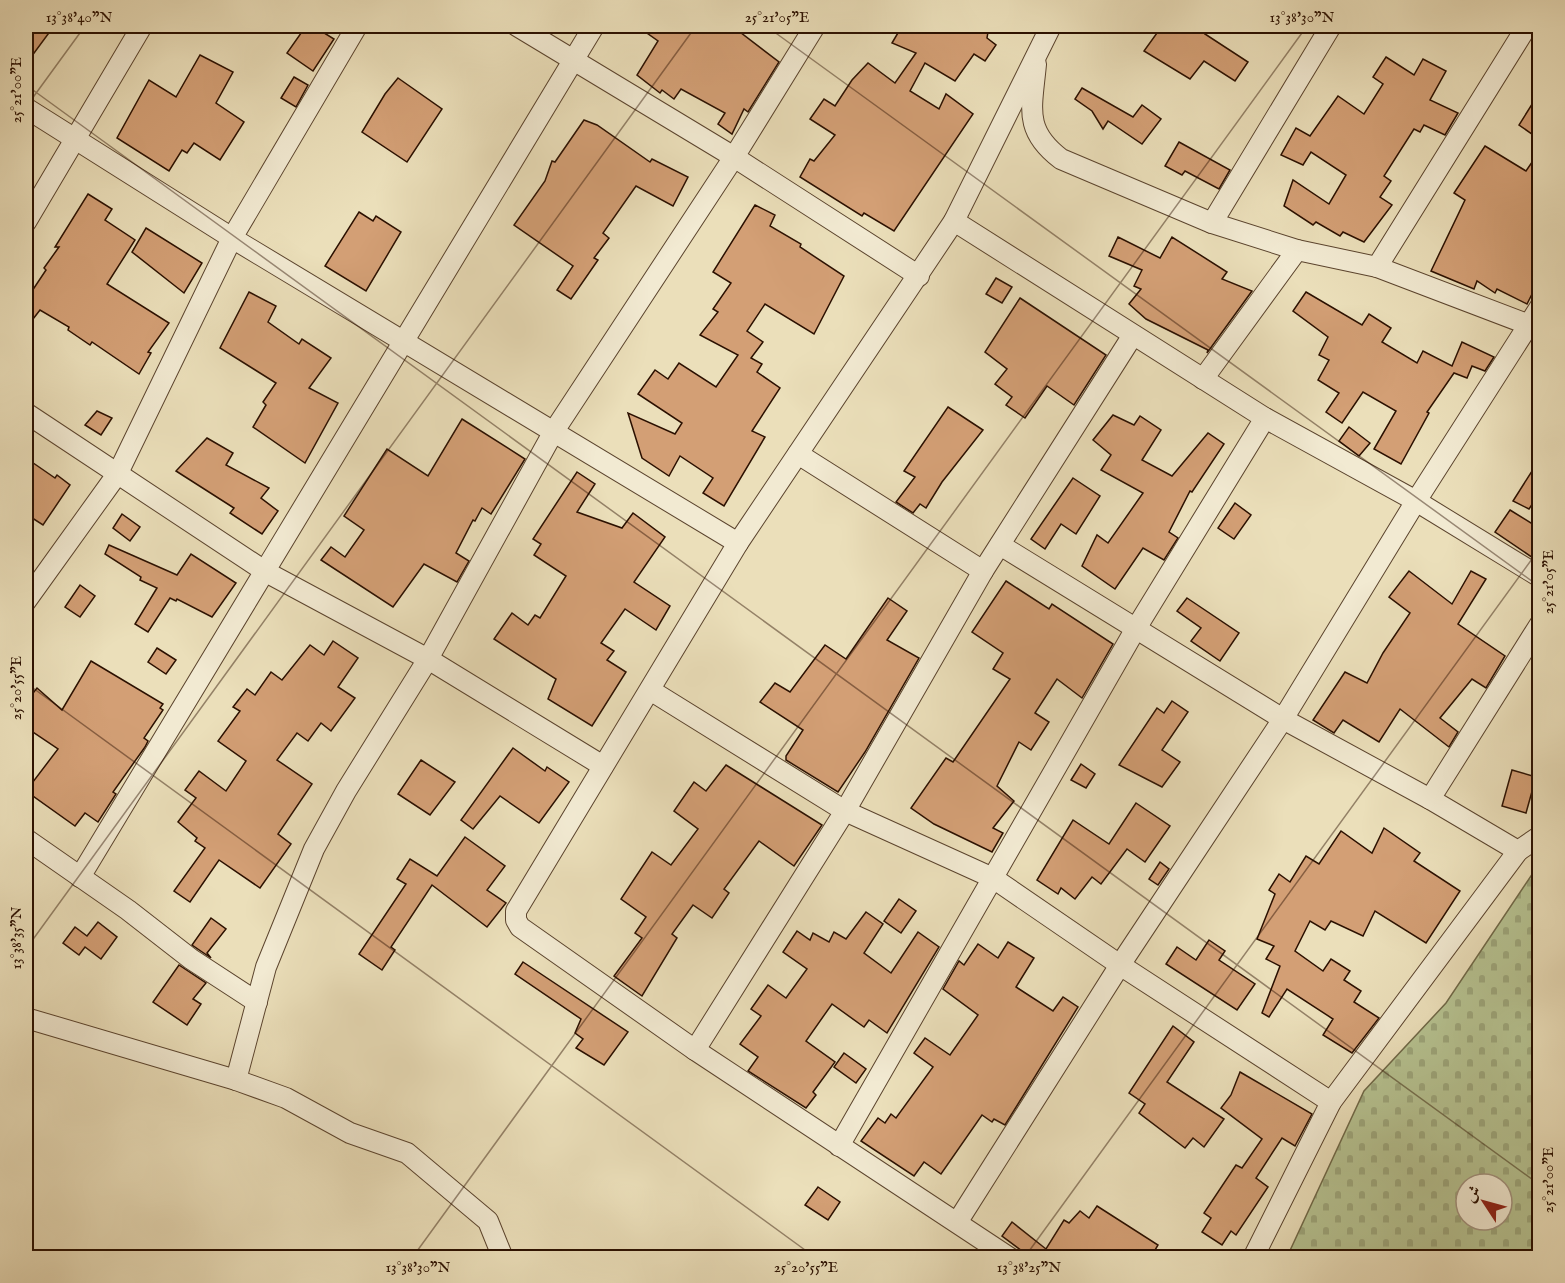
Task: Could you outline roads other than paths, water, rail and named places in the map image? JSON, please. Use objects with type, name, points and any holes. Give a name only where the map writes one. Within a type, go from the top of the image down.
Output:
[{"type":"street","points":[[26,222],[74,137],[142,26]]},
{"type":"street","points":[[26,601],[118,473],[232,238],[357,26]]},
{"type":"street","points":[[516,26],[734,157],[919,276]]},
{"type":"street","points":[[80,877],[266,572],[402,340],[594,26]]},
{"type":"street","points":[[236,1080],[266,967],[314,849],[346,791],[428,658],[554,431],[734,157],[815,26]]},
{"type":"street","points":[[1010,1257],[695,1050],[520,927],[516,920],[516,911],[738,543],[954,221],[1051,26]]},
{"type":"street","points":[[1212,223],[1331,26]]},
{"type":"street","points":[[1377,267],[1527,26]]},
{"type":"street","points":[[1037,56],[1034,129],[1043,146],[1061,159],[1212,223],[1297,250],[1377,267],[1534,327]]},
{"type":"street","points":[[26,108],[232,238],[738,543]]},
{"type":"street","points":[[954,221],[1264,417],[1416,501],[1539,577]]},
{"type":"street","points":[[1203,379],[1297,250]]},
{"type":"street","points":[[958,1221],[1120,965],[1283,719],[1416,501],[1534,327],[1539,308]]},
{"type":"street","points":[[695,1050],[845,811],[983,571],[1133,335]]},
{"type":"street","points":[[26,413],[266,572],[428,658],[603,766]]},
{"type":"street","points":[[839,1146],[1136,630],[1264,417]]},
{"type":"street","points":[[798,454],[983,571]]},
{"type":"street","points":[[1000,544],[1283,719],[1430,799],[1518,851]]},
{"type":"street","points":[[1430,799],[1539,624]]},
{"type":"street","points":[[650,690],[845,811],[993,878],[1120,965],[1330,1102]]},
{"type":"street","points":[[1253,1257],[1330,1102],[1518,851],[1539,836]]},
{"type":"street","points":[[26,839],[128,909],[191,959],[256,1002]]},
{"type":"street","points":[[26,1018],[236,1080],[286,1098],[350,1133],[407,1153],[488,1221],[503,1257]]}]
